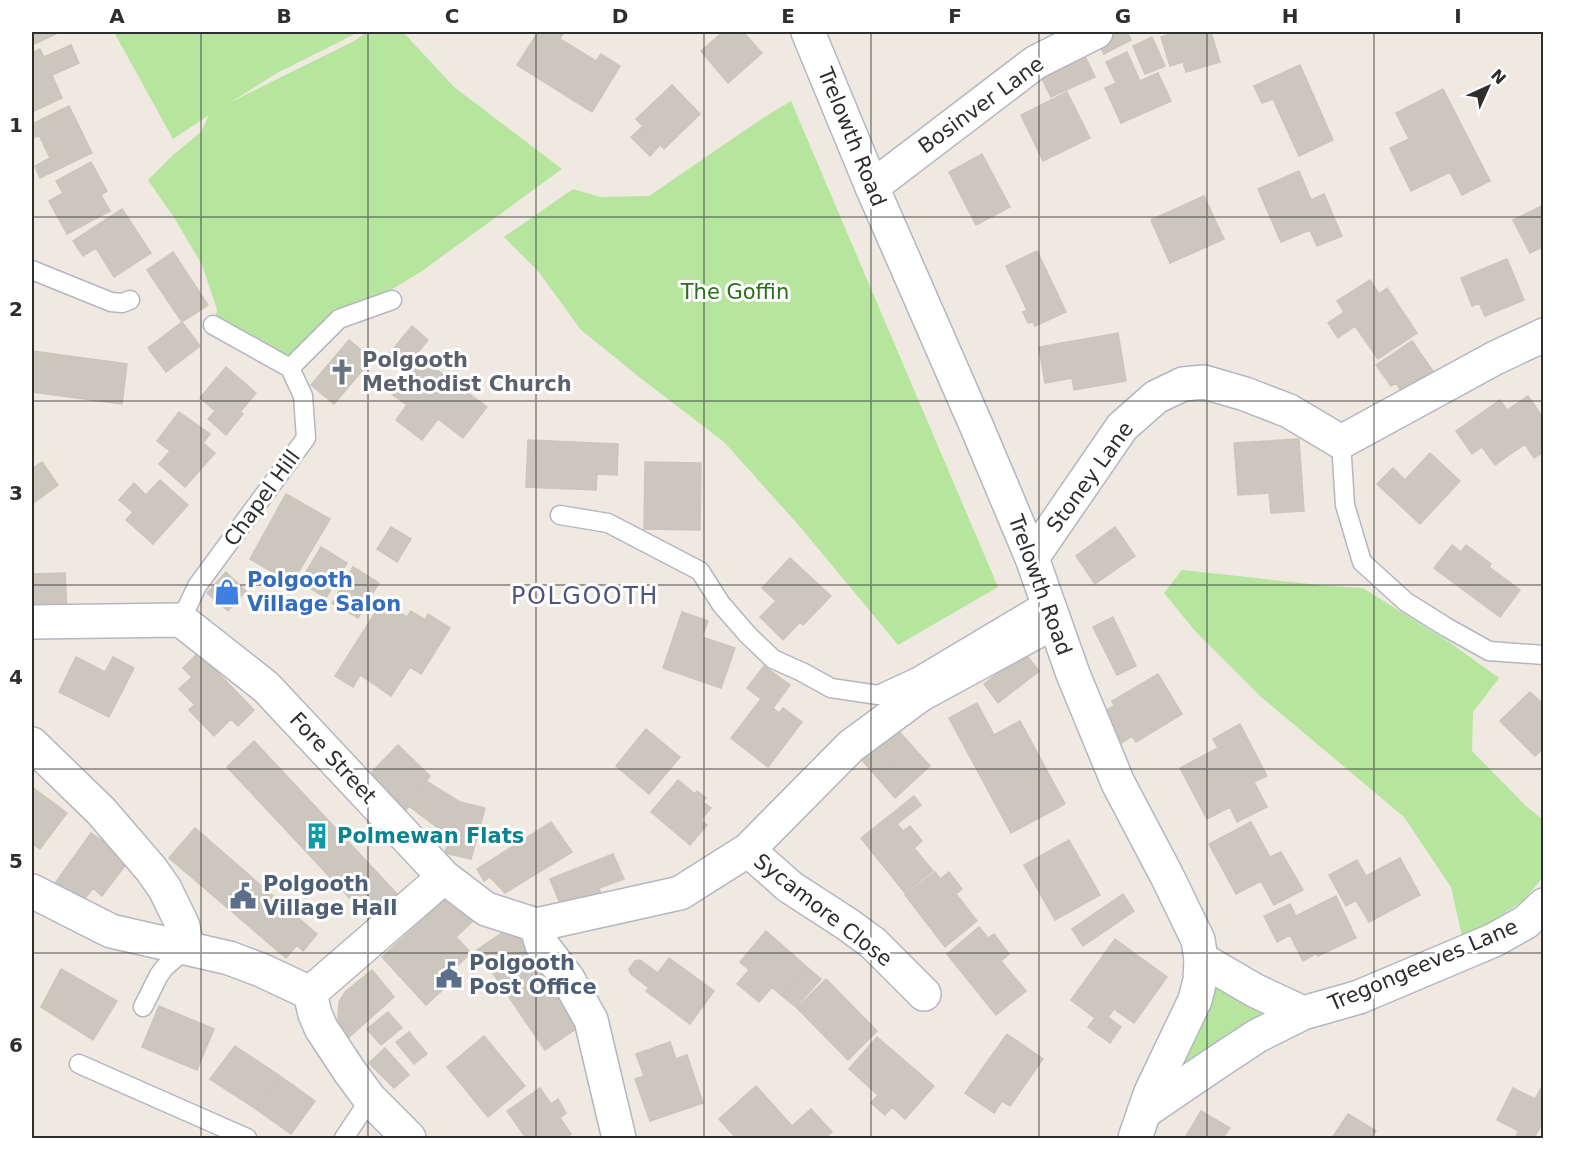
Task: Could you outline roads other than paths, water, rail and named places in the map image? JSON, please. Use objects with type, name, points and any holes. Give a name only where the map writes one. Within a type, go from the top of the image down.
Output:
[{"type":"street","name":"Trelowth Road","points":[[808,32],[872,187],[972,414],[1032,558],[1073,674],[1118,783],[1198,940],[1201,960],[1200,980],[1195,1000],[1151,1092],[1140,1125]]},
{"type":"street","name":"Bosinver Lane","points":[[872,187],[1036,62],[1096,32]]},
{"type":"street","points":[[1341,442],[1495,358],[1544,335]]},
{"type":"street","name":"Stoney Lane","points":[[1032,558],[1122,427],[1156,397],[1183,384],[1204,382],[1245,394],[1289,411],[1341,442]]},
{"type":"street","points":[[619,1138],[591,1020],[568,979],[542,945],[536,925],[680,893],[748,850],[851,746],[920,695],[1050,611]]},
{"type":"street","points":[[32,622],[181,620]]},
{"type":"street","name":"Fore Street","points":[[181,620],[266,687],[444,877],[486,909],[536,925]]},
{"type":"street","points":[[32,744],[101,811],[151,869],[165,889],[183,926],[187,948]]},
{"type":"street","name":"Sycamore Close","points":[[748,850],[790,887],[873,943],[924,994]]},
{"type":"street","points":[[310,993],[444,877]]},
{"type":"street","points":[[32,891],[111,932],[229,958],[310,993]]},
{"type":"street","name":"Tregongeeves Lane","points":[[1201,960],[1254,990],[1303,1013],[1359,997],[1494,940],[1526,922],[1544,905]]},
{"type":"street","points":[[310,993],[321,1028],[370,1100],[409,1138]]},
{"type":"street","points":[[1140,1125],[1213,1065],[1257,1036],[1303,1013]]},
{"type":"lane","points":[[32,270],[111,302],[122,303],[130,300]]},
{"type":"lane","points":[[213,325],[290,368],[339,319],[392,300]]},
{"type":"lane","name":"Chapel Hill","points":[[181,620],[197,586],[306,438],[303,396],[290,368]]},
{"type":"lane","points":[[1341,442],[1345,505],[1362,562],[1406,602],[1488,651],[1544,655]]},
{"type":"lane","points":[[560,515],[608,522],[700,571],[721,604],[772,660],[802,672],[831,688],[878,695],[1050,611]]},
{"type":"lane","points":[[143,1007],[159,975],[187,948]]},
{"type":"lane","points":[[79,1064],[247,1138]]},
{"type":"lane","points":[[344,1138],[370,1100]]},
{"type":"place","name":"Polgooth Methodist Church","points":[[342,372]]},
{"type":"place","name":"Polgooth Village Salon","points":[[227,592]]},
{"type":"place","name":"Polmewan Flats","points":[[317,836]]},
{"type":"place","name":"Polgooth Village Hall","points":[[243,896]]},
{"type":"place","name":"Polgooth Post Office","points":[[449,975]]},
{"type":"district","name":"POLGOOTH","points":[[585,596]]},
{"type":"park label","name":"The Goffin","points":[[735,292]]}]
